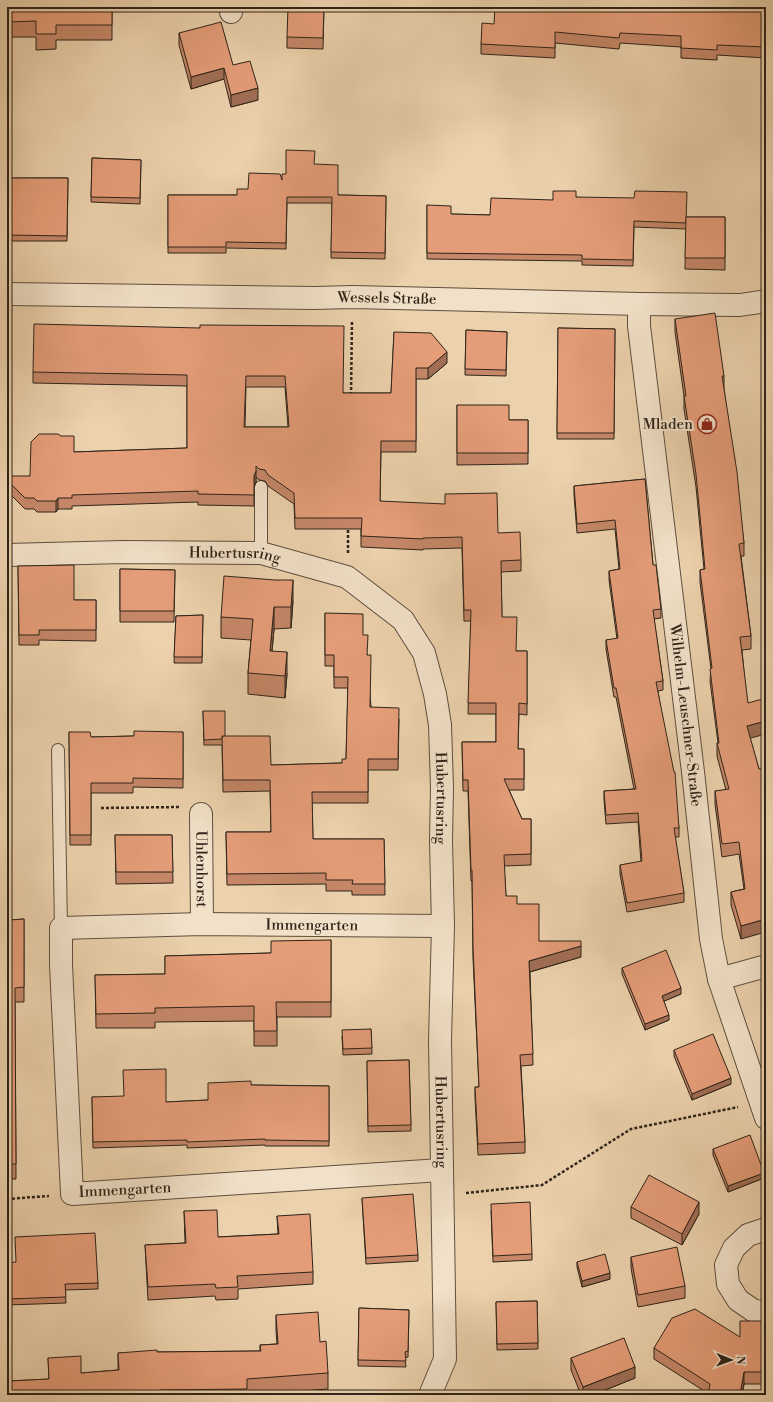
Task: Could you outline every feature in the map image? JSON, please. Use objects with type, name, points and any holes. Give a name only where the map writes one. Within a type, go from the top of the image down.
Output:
[{"type":"street","name":"Wessels Straße","points":[[7,294],[314,298],[353,297],[640,304],[740,304],[766,301]]},
{"type":"street","name":"Wilhelm-Leuschner-Straße","points":[[640,304],[640,326],[692,764],[710,931],[719,979],[763,1111]]},
{"type":"street","name":"Hubertusring","points":[[7,555],[168,552],[261,553],[347,577],[403,620],[424,653],[435,694],[440,726],[442,788],[441,841],[443,926],[440,1040],[445,1359],[430,1395]]},
{"type":"street","name":"Uhlenhorst","points":[[201,814],[202,924]]},
{"type":"street","name":"Immengarten","points":[[441,1170],[72,1194],[62,973],[62,928],[202,924],[443,926]]},
{"type":"street","points":[[719,979],[766,966]]},
{"type":"street","points":[[766,1229],[748,1235],[734,1248],[726,1265],[728,1284],[738,1300],[754,1311],[766,1312]]},
{"type":"lane","points":[[261,487],[261,553]]},
{"type":"lane","name":"Immengarten","points":[[58,750],[62,928]]},
{"type":"path","points":[[351,398],[353,297]]},
{"type":"path","points":[[347,577],[348,523]]},
{"type":"path","points":[[100,808],[193,807],[201,814]]},
{"type":"path","points":[[442,1196],[542,1185],[631,1129],[763,1111]]},
{"type":"path","points":[[7,1199],[72,1194]]},
{"type":"building","points":[[7,7],[112,7],[112,25],[56,25],[56,34],[36,34],[36,21],[7,22]]},
{"type":"building","points":[[288,7],[324,7],[323,38],[287,37]]},
{"type":"building","points":[[495,7],[766,7],[766,47],[717,45],[717,50],[681,48],[681,36],[620,33],[619,38],[555,32],[555,48],[481,44],[482,23],[494,24]]},
{"type":"building","points":[[221,22],[233,65],[250,61],[258,88],[231,95],[224,68],[191,77],[179,33]]},
{"type":"building","points":[[286,150],[315,151],[314,164],[338,165],[338,195],[386,196],[385,253],[331,252],[332,197],[287,197],[286,243],[226,242],[226,247],[168,247],[168,195],[237,195],[237,189],[248,189],[249,173],[280,174],[282,180],[282,174],[286,174]]},
{"type":"building","points":[[92,158],[141,160],[140,198],[91,197]]},
{"type":"building","points":[[7,178],[68,178],[67,236],[7,235]]},
{"type":"building","points":[[553,191],[576,191],[576,197],[634,198],[635,191],[687,192],[686,223],[634,221],[633,260],[582,259],[582,255],[427,253],[427,205],[451,206],[451,214],[490,215],[491,198],[553,200]]},
{"type":"building","points":[[686,217],[725,217],[725,258],[685,258]]},
{"type":"building","points":[[715,313],[724,376],[722,376],[737,472],[744,543],[739,544],[751,636],[740,637],[748,703],[766,698],[766,721],[747,726],[759,769],[766,768],[766,919],[741,926],[731,892],[745,889],[739,842],[722,844],[715,791],[729,789],[717,743],[719,743],[710,669],[712,668],[700,570],[705,569],[696,474],[684,396],[686,396],[675,319]]},
{"type":"building","points":[[34,324],[200,328],[200,325],[344,326],[343,393],[391,393],[394,332],[431,333],[447,352],[428,368],[416,368],[416,441],[381,441],[380,501],[445,504],[445,494],[497,493],[498,533],[520,532],[521,560],[501,561],[502,617],[517,617],[516,651],[527,651],[527,704],[519,703],[518,749],[524,749],[524,779],[504,779],[522,819],[531,819],[531,854],[504,855],[506,896],[517,896],[517,904],[539,904],[539,941],[581,941],[581,946],[529,961],[533,1054],[520,1055],[525,1142],[478,1144],[475,1087],[479,1087],[473,947],[472,870],[468,780],[463,780],[462,742],[496,742],[496,703],[468,703],[471,610],[464,610],[462,537],[423,539],[361,536],[362,518],[295,518],[294,493],[268,475],[265,470],[259,469],[256,466],[254,476],[254,495],[198,494],[198,491],[72,495],[72,498],[58,498],[56,501],[37,501],[34,498],[25,498],[7,480],[7,476],[30,476],[31,442],[39,434],[74,436],[74,452],[187,448],[187,375],[33,372]],"holes":[[[246,376],[285,376],[289,427],[244,427]]]},
{"type":"building","points":[[558,328],[615,329],[614,433],[557,433]]},
{"type":"building","points":[[466,330],[507,332],[506,370],[465,369]]},
{"type":"building","points":[[457,405],[509,405],[509,420],[528,420],[528,453],[457,453]]},
{"type":"building","points":[[645,479],[653,565],[656,565],[661,609],[653,610],[663,681],[656,682],[675,772],[679,828],[674,828],[684,893],[627,903],[620,865],[642,861],[638,813],[606,815],[604,791],[636,789],[616,688],[614,688],[606,640],[618,638],[609,571],[620,569],[615,520],[577,524],[574,486]]},
{"type":"building","points":[[74,565],[74,600],[96,600],[96,630],[39,630],[39,635],[19,635],[18,566]]},
{"type":"building","points":[[120,569],[175,570],[174,611],[120,611]]},
{"type":"building","points":[[224,576],[293,580],[291,607],[274,607],[270,651],[287,652],[285,676],[248,673],[253,619],[221,617]]},
{"type":"building","points":[[325,613],[363,614],[363,635],[368,635],[367,655],[371,655],[370,707],[399,708],[398,759],[368,759],[368,792],[312,792],[313,839],[384,839],[385,884],[352,884],[353,880],[326,880],[326,873],[227,874],[226,832],[271,832],[270,780],[223,780],[222,736],[270,736],[271,765],[342,763],[342,759],[346,759],[348,677],[334,677],[334,655],[325,655]]},
{"type":"building","points":[[203,615],[202,657],[174,657],[176,616]]},
{"type":"building","points":[[203,711],[225,711],[225,736],[222,736],[222,739],[204,740]]},
{"type":"building","points":[[134,731],[183,732],[183,779],[133,778],[133,783],[91,783],[91,835],[70,835],[69,732],[90,732],[91,737],[134,736]]},
{"type":"building","points":[[7,751],[9,920],[24,919],[24,987],[15,988],[16,1164],[7,1164]]},
{"type":"building","points":[[115,835],[172,835],[173,872],[116,872]]},
{"type":"building","points":[[331,940],[331,1002],[276,1002],[277,1031],[254,1031],[254,1006],[155,1008],[155,1013],[96,1014],[95,975],[165,974],[165,956],[271,953],[271,941]]},
{"type":"building","points":[[666,950],[681,988],[662,996],[669,1015],[645,1024],[622,968]]},
{"type":"building","points":[[371,1029],[372,1048],[343,1049],[342,1030]]},
{"type":"building","points":[[713,1034],[731,1078],[692,1094],[674,1050]]},
{"type":"building","points":[[409,1060],[411,1125],[368,1126],[367,1061]]},
{"type":"building","points":[[166,1069],[166,1102],[208,1100],[208,1083],[251,1081],[251,1085],[329,1086],[329,1141],[265,1139],[187,1142],[187,1140],[93,1142],[92,1097],[124,1096],[123,1070]]},
{"type":"building","points":[[750,1135],[764,1173],[728,1186],[713,1149]]},
{"type":"building","points":[[649,1175],[699,1202],[682,1234],[631,1207]]},
{"type":"building","points":[[413,1194],[418,1255],[366,1258],[362,1198]]},
{"type":"building","points":[[530,1202],[532,1254],[493,1256],[491,1204]]},
{"type":"building","points":[[217,1210],[218,1237],[279,1234],[277,1216],[310,1214],[313,1272],[237,1276],[238,1287],[216,1288],[215,1284],[148,1287],[145,1245],[186,1243],[184,1211]]},
{"type":"building","points":[[95,1233],[98,1283],[65,1284],[66,1297],[7,1299],[7,1263],[16,1262],[15,1237]]},
{"type":"building","points":[[677,1247],[685,1286],[638,1295],[631,1257]]},
{"type":"building","points":[[605,1254],[610,1273],[582,1281],[577,1262]]},
{"type":"building","points":[[537,1301],[538,1343],[497,1344],[496,1302]]},
{"type":"building","points":[[359,1308],[409,1310],[408,1351],[405,1352],[406,1361],[358,1360]]},
{"type":"building","points":[[695,1309],[740,1337],[740,1321],[766,1321],[766,1372],[744,1372],[740,1395],[708,1395],[710,1384],[654,1348],[672,1318]]},
{"type":"building","points":[[318,1312],[320,1342],[326,1341],[328,1373],[247,1379],[247,1389],[160,1390],[160,1395],[7,1395],[7,1367],[9,1367],[9,1381],[49,1379],[48,1358],[81,1356],[81,1373],[119,1370],[118,1353],[157,1350],[157,1352],[261,1351],[260,1345],[278,1344],[276,1315]]},
{"type":"building","points":[[624,1338],[635,1367],[583,1387],[571,1358]]},
{"type":"place","name":"Mladen","points":[[707,424]]}]
